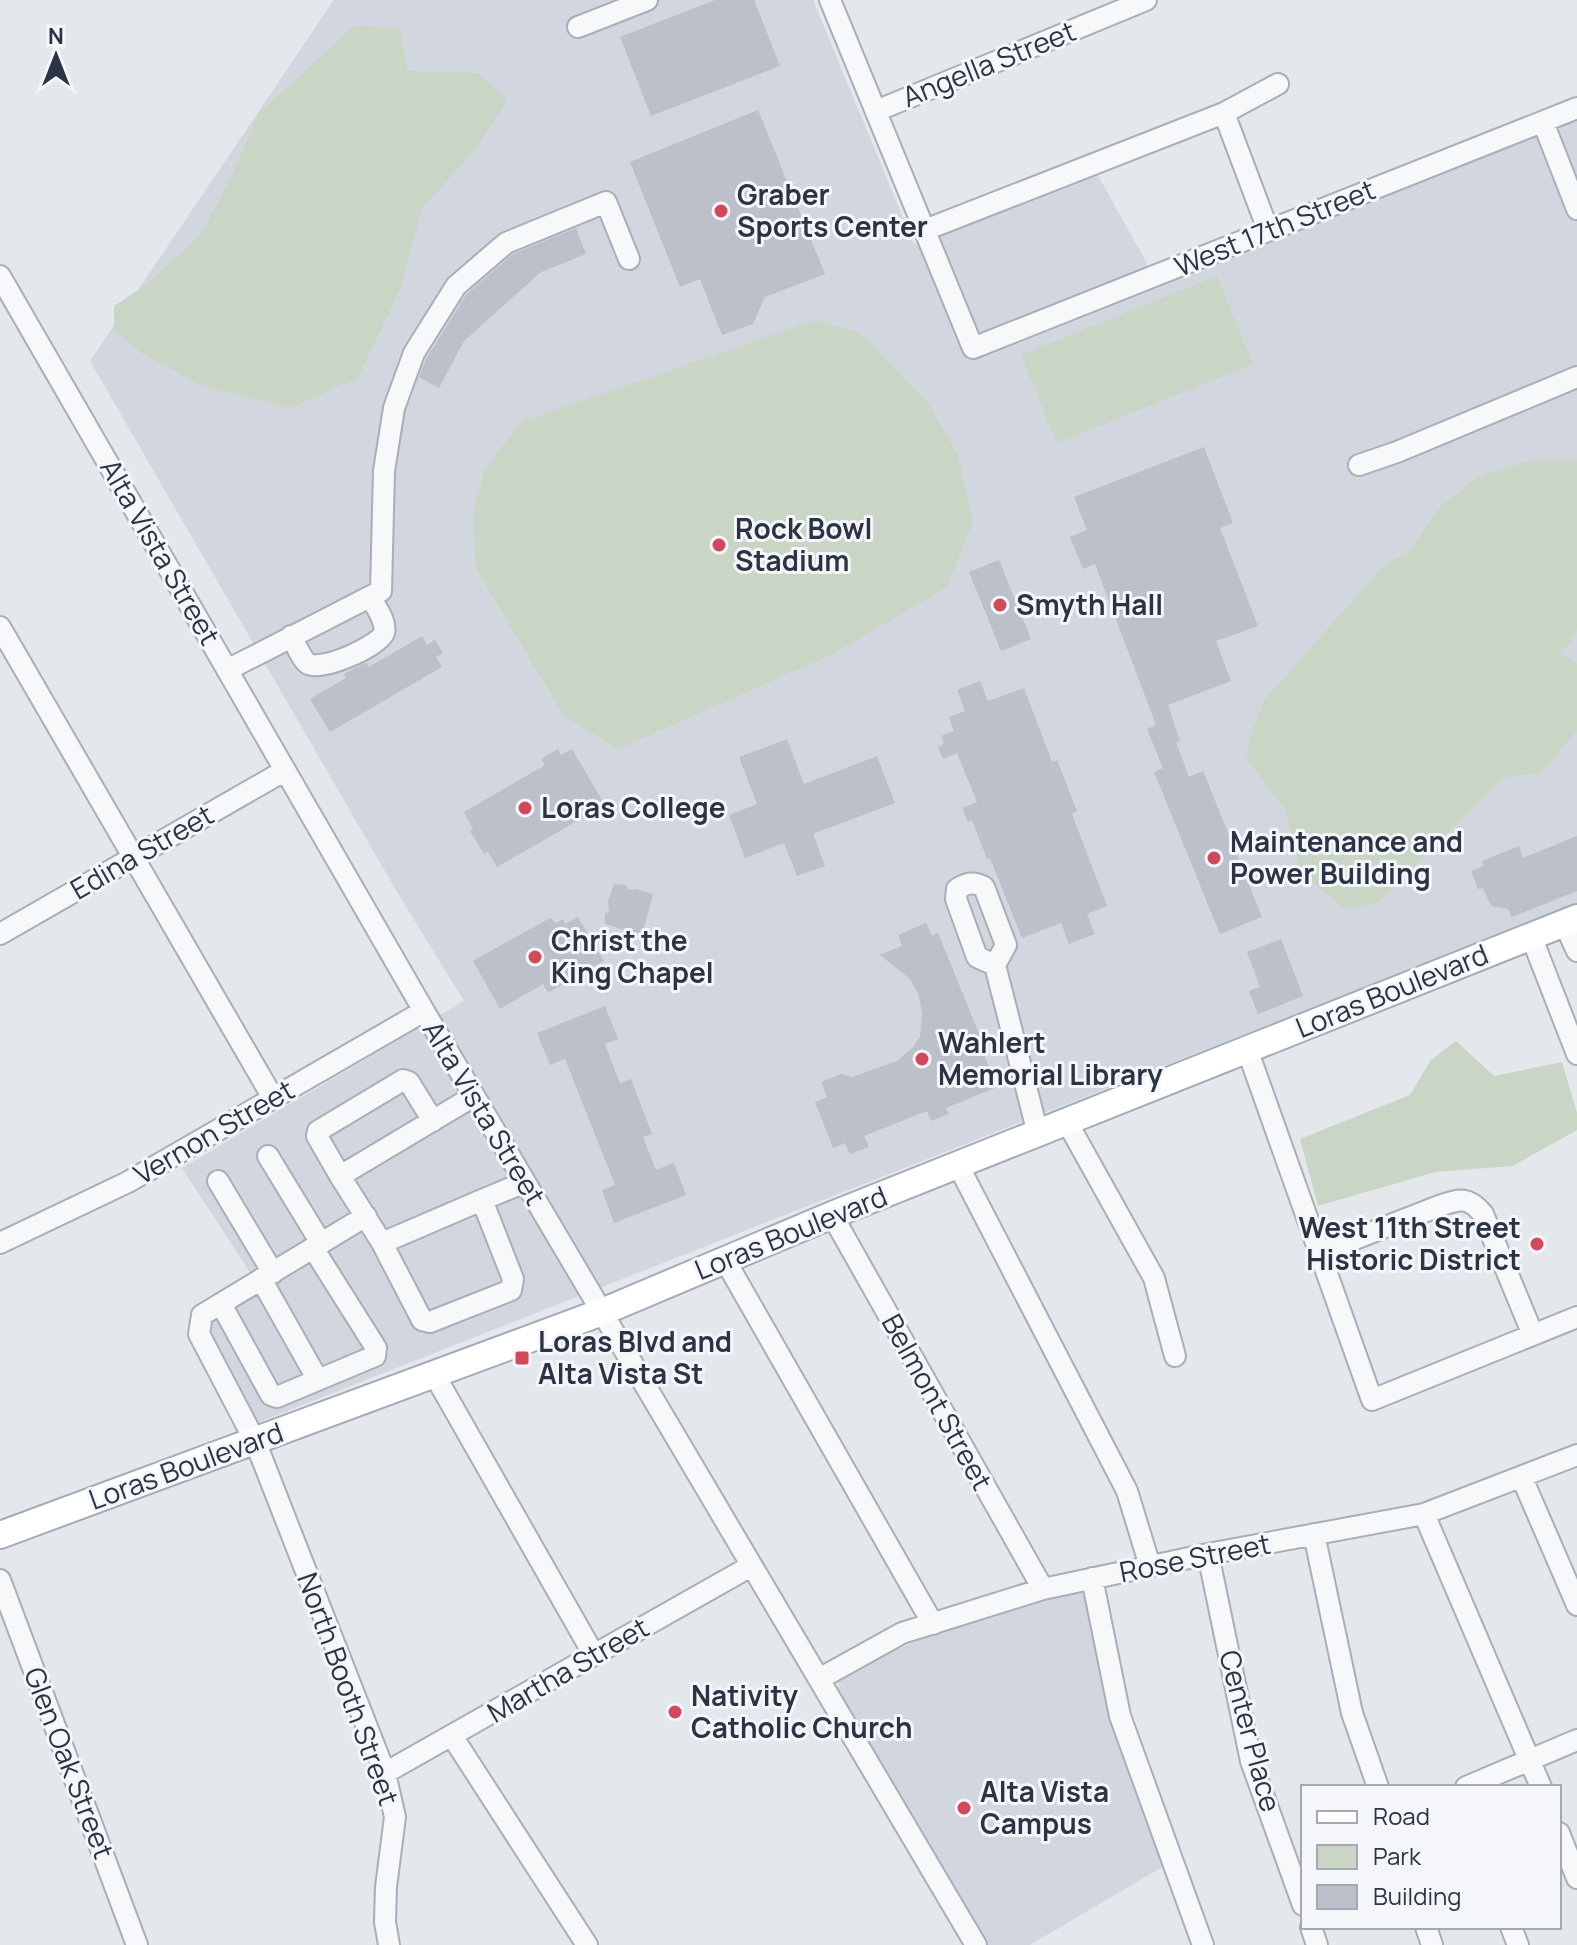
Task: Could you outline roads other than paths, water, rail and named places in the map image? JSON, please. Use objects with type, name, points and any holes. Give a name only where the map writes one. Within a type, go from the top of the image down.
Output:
[{"type":"main road","name":"Loras Boulevard","points":[[0,1535],[602,1312],[832,1215],[1570,921]]},
{"type":"street","points":[[578,27],[647,0]]},
{"type":"street","points":[[830,0],[925,230],[1224,113],[1278,84]]},
{"type":"street","name":"Angella Street","points":[[876,111],[1146,0]]},
{"type":"street","name":"West 17th Street","points":[[925,230],[973,348],[1577,108]]},
{"type":"street","points":[[1224,113],[1268,230]]},
{"type":"street","points":[[1543,122],[1577,209]]},
{"type":"street","points":[[227,670],[381,591],[384,471],[394,408],[414,353],[456,286],[506,243],[606,202],[629,259]]},
{"type":"street","name":"Alta Vista Street","points":[[0,276],[424,1011],[976,1945]]},
{"type":"street","points":[[1359,465],[1577,377]]},
{"type":"street","points":[[291,636],[306,662],[316,667],[326,666],[378,642],[385,624],[371,598]]},
{"type":"street","points":[[0,627],[273,1098]]},
{"type":"street","name":"Edina Street","points":[[0,934],[284,771]]},
{"type":"street","points":[[1570,921],[1577,951]]},
{"type":"street","points":[[1531,936],[1577,1054]]},
{"type":"street","points":[[995,965],[1038,1134]]},
{"type":"street","name":"Vernon Street","points":[[0,1243],[128,1182],[424,1011]]},
{"type":"street","points":[[1247,1049],[1372,1400],[1577,1317]]},
{"type":"street","points":[[433,1121],[409,1082],[403,1080],[318,1131],[317,1136],[382,1243],[422,1320],[430,1322],[511,1290],[513,1279],[482,1200]]},
{"type":"street","points":[[340,1176],[474,1096]]},
{"type":"street","points":[[1067,1122],[1154,1278],[1175,1356]]},
{"type":"street","points":[[268,1156],[317,1246],[376,1348],[375,1356],[277,1397],[271,1395],[221,1304],[317,1246],[366,1216]]},
{"type":"street","points":[[958,1165],[1127,1491],[1150,1566]]},
{"type":"street","points":[[218,1181],[318,1380]]},
{"type":"street","points":[[382,1243],[525,1182]]},
{"type":"street","points":[[1319,1253],[1439,1206],[1458,1200],[1473,1203],[1483,1214],[1533,1335]]},
{"type":"street","name":"Belmont Street","points":[[832,1215],[1043,1589]]},
{"type":"street","points":[[725,1260],[933,1624]]},
{"type":"street","name":"North Booth Street","points":[[221,1304],[202,1315],[199,1334],[255,1441],[385,1773],[395,1817],[386,1887],[385,1922],[389,1945]]},
{"type":"street","points":[[434,1374],[594,1655]]},
{"type":"street","name":"Rose Street","points":[[819,1679],[902,1633],[1043,1589],[1208,1554],[1424,1514],[1577,1455]]},
{"type":"street","points":[[1522,1478],[1577,1605]]},
{"type":"street","points":[[1424,1514],[1540,1785]]},
{"type":"street","points":[[1314,1534],[1352,1713],[1377,1785]]},
{"type":"street","name":"Center Place","points":[[1208,1554],[1251,1761],[1301,1899]]},
{"type":"street","name":"Martha Street","points":[[385,1773],[751,1566]]},
{"type":"street","points":[[1092,1578],[1120,1716],[1203,1945]]},
{"type":"street","name":"Glen Oak Street","points":[[0,1580],[137,1945]]},
{"type":"street","points":[[452,1736],[587,1945]]},
{"type":"street","points":[[1471,1785],[1577,1740]]},
{"type":"street","points":[[1561,1838],[1577,1878]]},
{"type":"place","name":"Graber Sports Center","points":[[721,211]]},
{"type":"place","name":"Rock Bowl Stadium","points":[[719,545]]},
{"type":"place","name":"Smyth Hall","points":[[1000,605]]},
{"type":"place","name":"Loras College","points":[[525,808]]},
{"type":"place","name":"Maintenance and Power Building","points":[[1214,858]]},
{"type":"place","name":"Christ the King Chapel","points":[[535,957]]},
{"type":"place","name":"Wahlert Memorial Library","points":[[922,1059]]},
{"type":"place","name":"West 11th Street Historic District","points":[[1537,1244]]},
{"type":"place","name":"Loras Blvd and Alta Vista St","points":[[522,1358]]},
{"type":"place","name":"Nativity Catholic Church","points":[[675,1712]]},
{"type":"place","name":"Alta Vista Campus","points":[[964,1808]]}]
